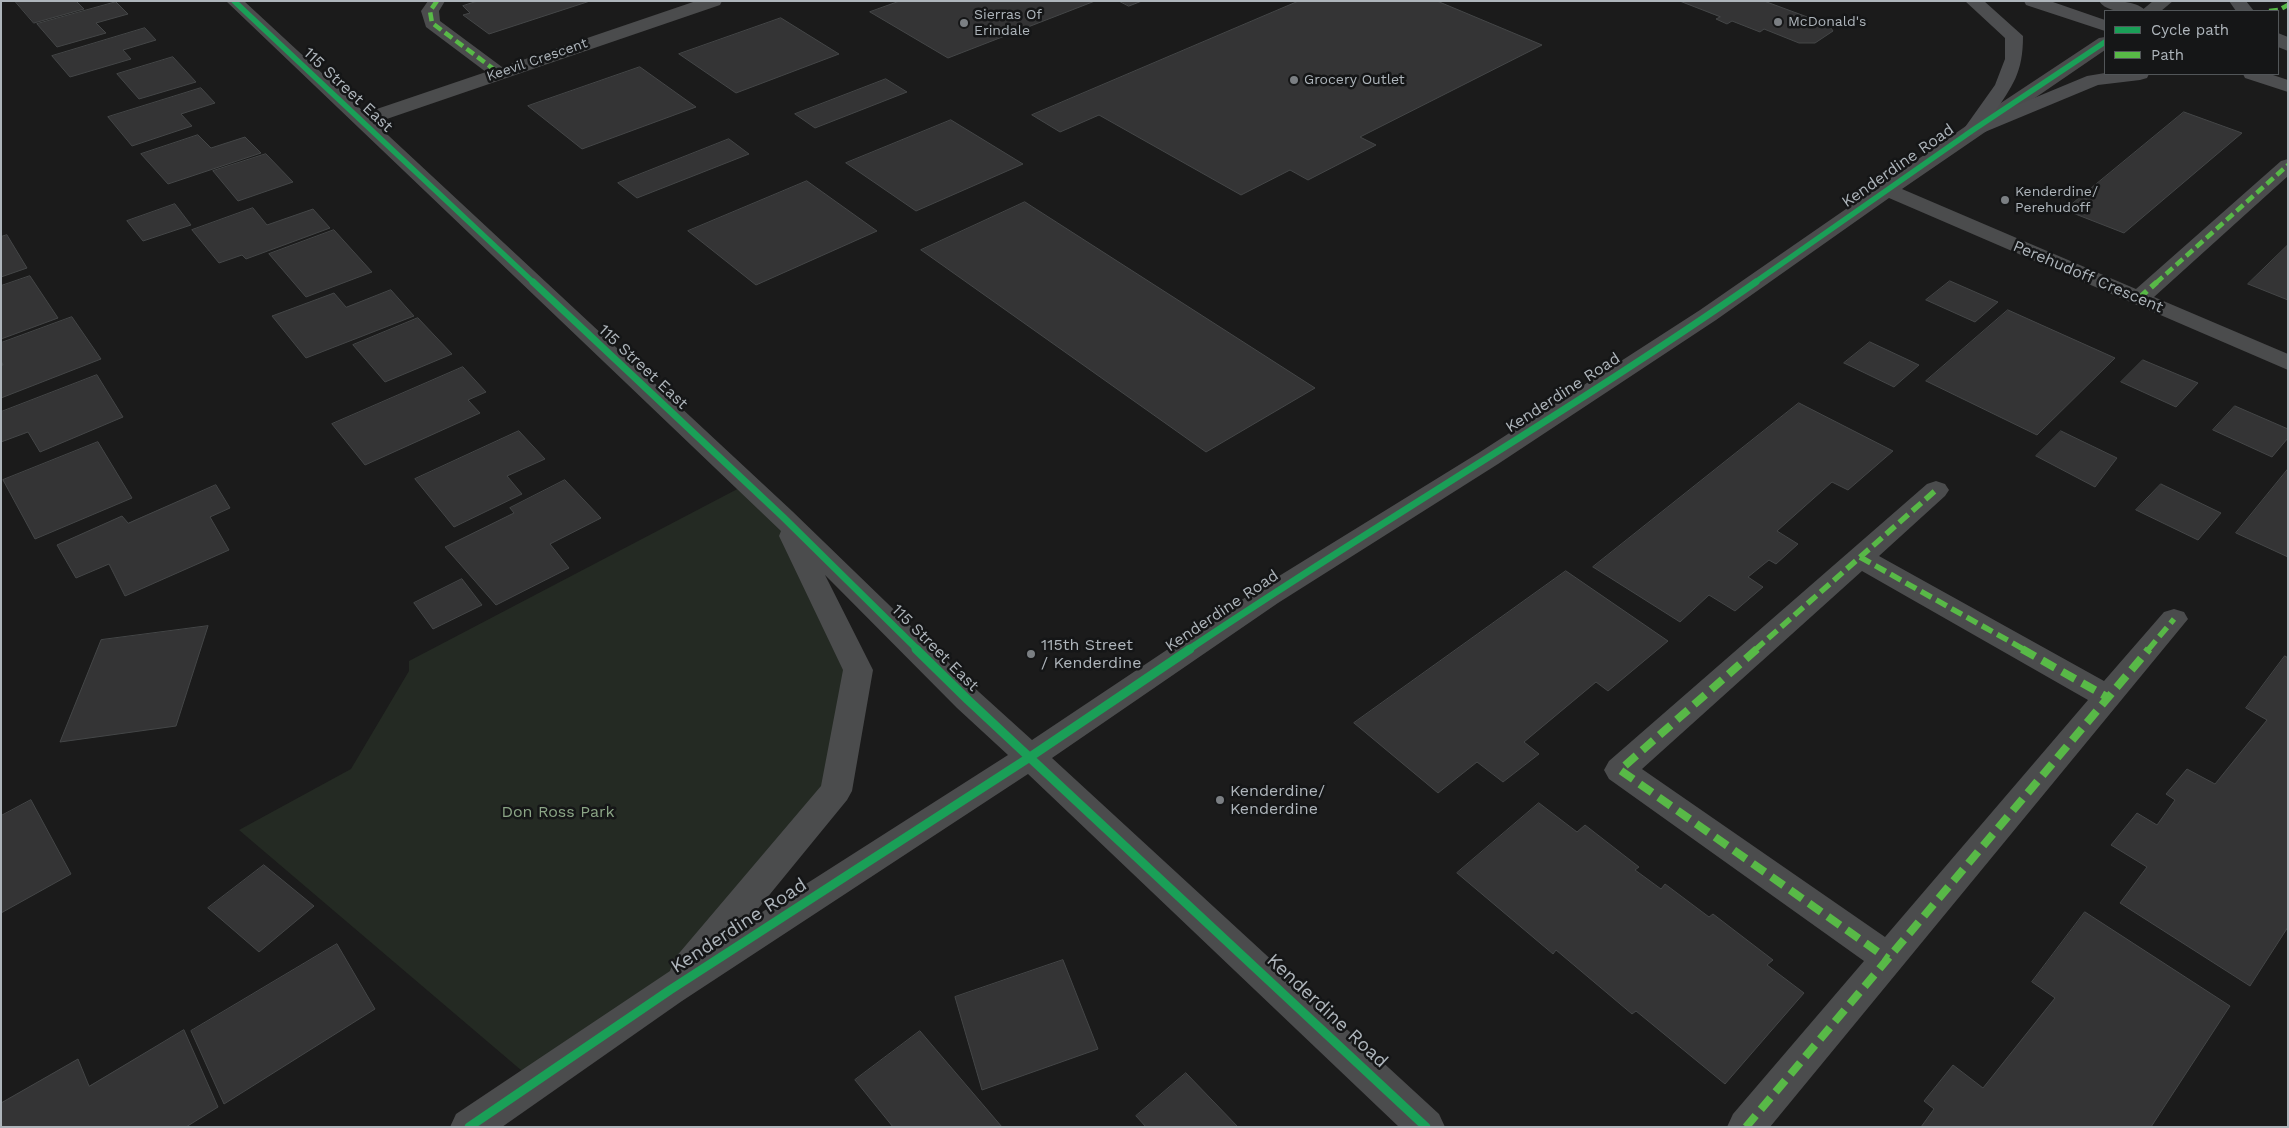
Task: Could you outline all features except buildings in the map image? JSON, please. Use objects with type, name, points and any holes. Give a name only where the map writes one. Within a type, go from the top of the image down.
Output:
[{"type":"main road","points":[[1973,1],[2014,36],[2014,59],[2004,85],[1973,130]]},
{"type":"main road","points":[[2032,1],[2104,26]]},
{"type":"main road","points":[[2107,1],[2134,10]]},
{"type":"main road","points":[[1973,130],[2094,80],[2132,75]]},
{"type":"main road","points":[[2255,75],[2288,86]]},
{"type":"street","name":"115 Street East","points":[[234,1],[783,517],[968,700],[1030,757]]},
{"type":"street","points":[[437,1],[430,11],[432,23],[499,73]]},
{"type":"street","name":"Keevil Crescent","points":[[361,121],[714,1]]},
{"type":"street","points":[[2151,10],[2164,1]]},
{"type":"street","name":"Kenderdine Road","points":[[469,1127],[670,990],[1030,757],[1268,596],[1489,458],[1708,315],[1973,130],[2104,43]]},
{"type":"street","points":[[2138,299],[2288,165]]},
{"type":"street","name":"Perehudoff Crescent","points":[[1888,190],[2288,363]]},
{"type":"street","points":[[1888,959],[1620,770],[1936,490]]},
{"type":"street","points":[[670,990],[836,791],[858,670],[783,517]]},
{"type":"street","points":[[1860,557],[2108,698]]},
{"type":"street","points":[[1746,1127],[2174,619]]},
{"type":"street","name":"Kenderdine Road","points":[[1030,757],[1426,1127]]},
{"type":"green space","name":"Don Ross Park","points":[[747,484],[783,517],[858,670],[836,791],[670,990],[535,1082],[239,830],[351,769],[409,671],[409,661]]},
{"type":"marked path","points":[[437,1],[430,11],[432,23],[499,73]]},
{"type":"marked path","points":[[2279,10],[2288,5]]},
{"type":"marked path","points":[[2138,299],[2288,165]]},
{"type":"marked path","points":[[1888,959],[1620,770],[1936,490]]},
{"type":"marked path","points":[[1860,557],[2107,697]]},
{"type":"marked path","points":[[1746,1127],[2174,619]]},
{"type":"cycle path","points":[[234,1],[783,517],[968,700],[1426,1127]]},
{"type":"cycle path","points":[[469,1127],[670,990],[1030,757],[1268,596],[1489,458],[1708,315],[1973,130],[2104,43]]},
{"type":"place","name":"McDonald's","points":[[1778,22]]},
{"type":"place","name":"Sierras Of Erindale","points":[[964,23]]},
{"type":"place","name":"Grocery Outlet","points":[[1294,80]]},
{"type":"place","name":"Kenderdine/ Perehudoff","points":[[2005,200]]},
{"type":"place","name":"115th Street / Kenderdine","points":[[1031,654]]},
{"type":"place","name":"Kenderdine/ Kenderdine","points":[[1220,800]]}]
